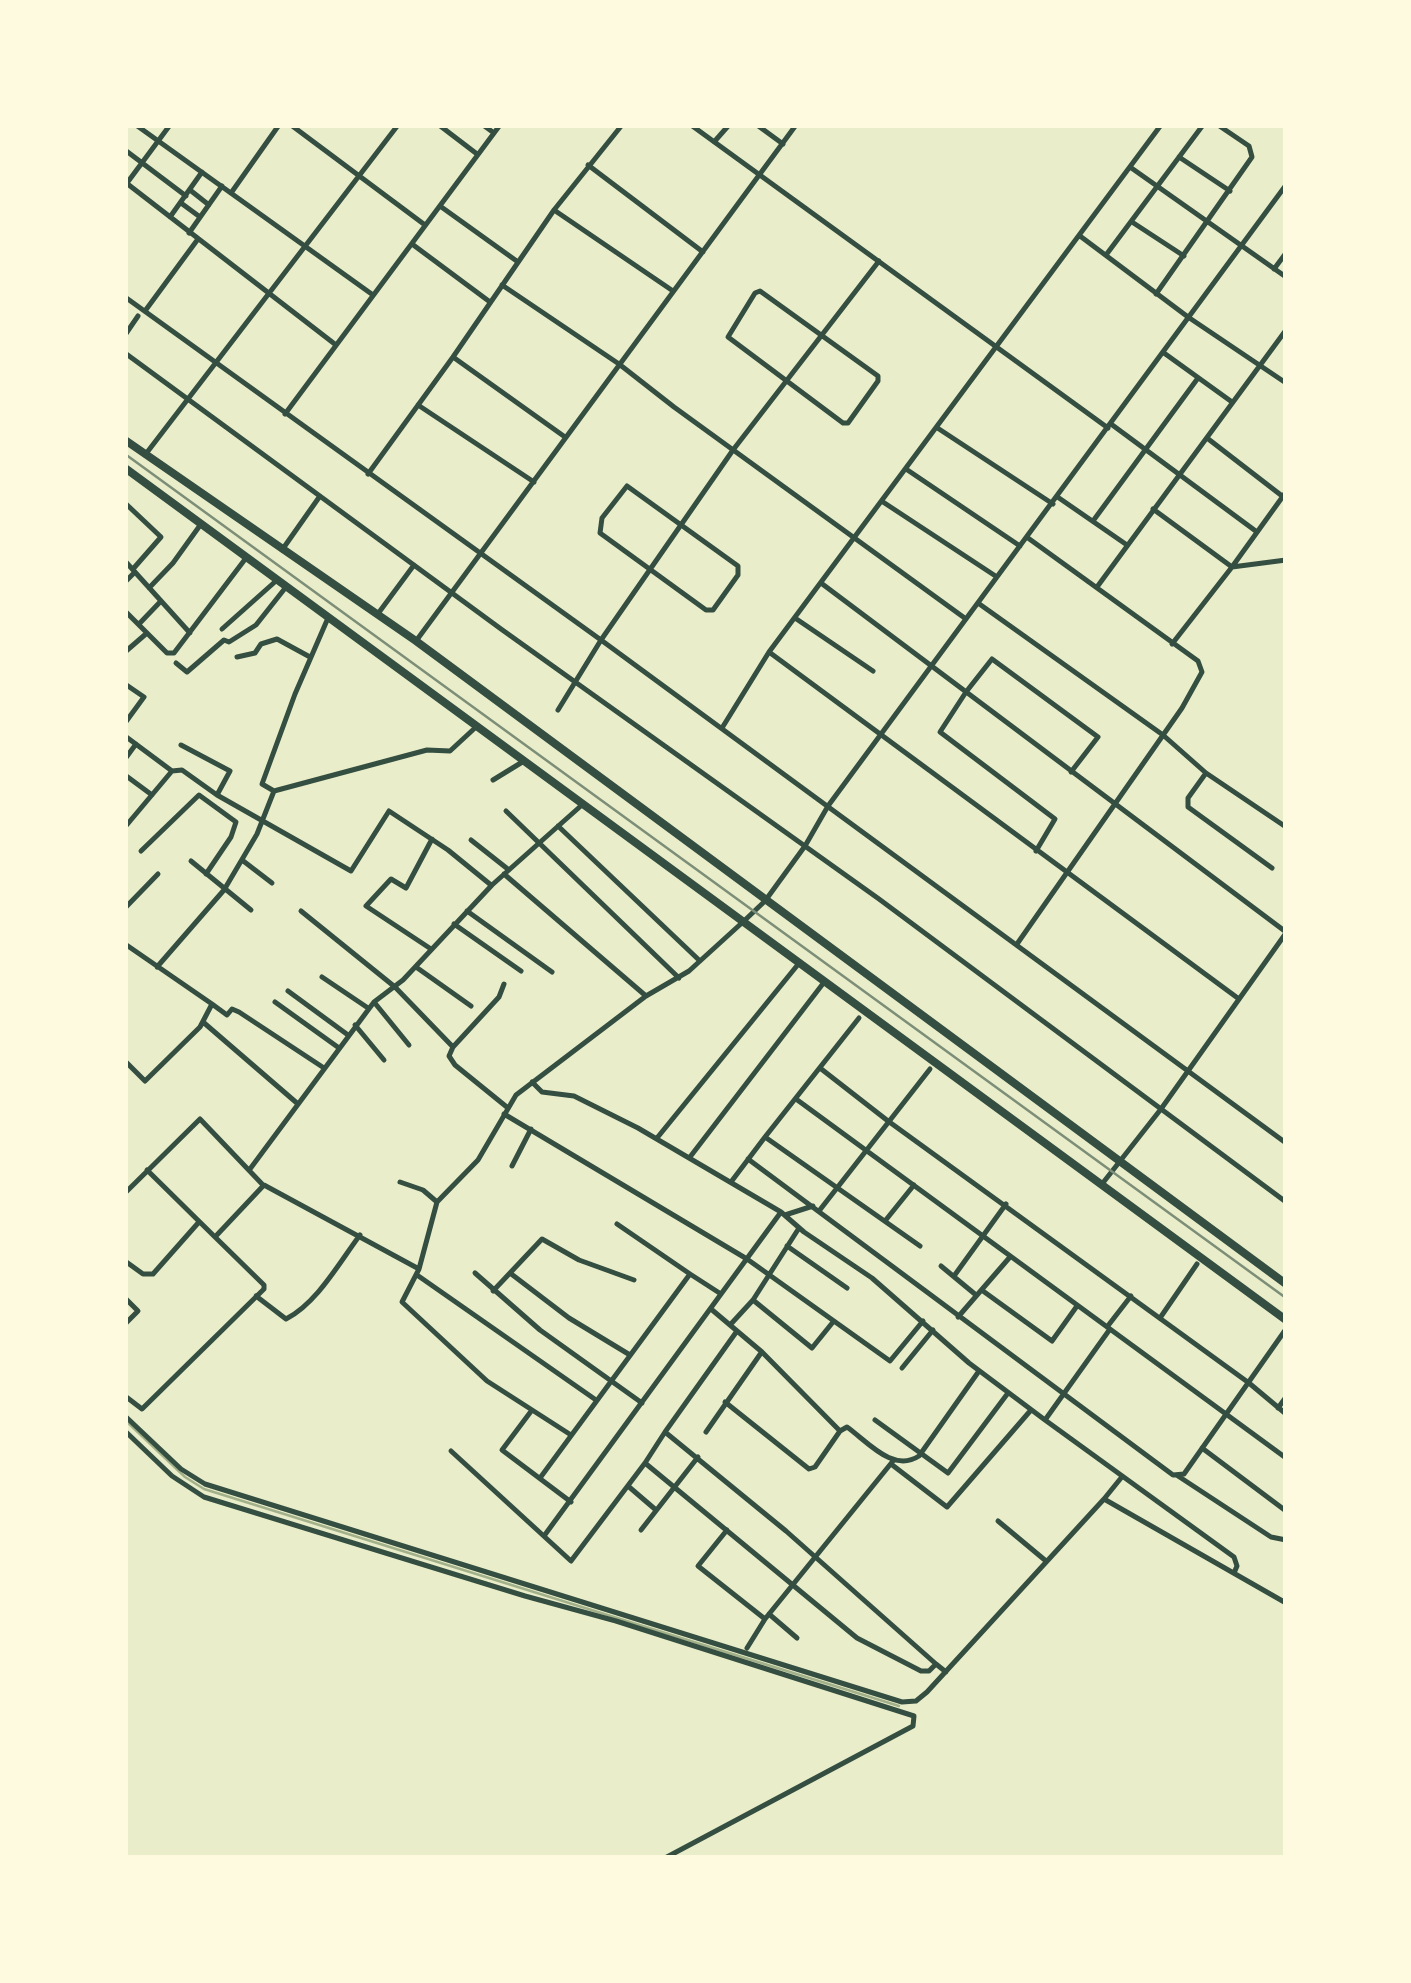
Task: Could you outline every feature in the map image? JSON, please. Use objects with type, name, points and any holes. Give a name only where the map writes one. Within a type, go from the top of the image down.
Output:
[{"type":"main road","points":[[125,440],[416,641],[1286,1284]]},
{"type":"main road","points":[[125,468],[1286,1320]]},
{"type":"street","points":[[136,125],[373,295]]},
{"type":"street","points":[[170,125],[125,184],[336,345]]},
{"type":"street","points":[[231,193],[279,125]]},
{"type":"street","points":[[291,125],[426,225]]},
{"type":"street","points":[[145,455],[398,125]]},
{"type":"street","points":[[439,125],[478,154]]},
{"type":"street","points":[[483,125],[494,133]]},
{"type":"street","points":[[286,414],[500,125]]},
{"type":"street","points":[[368,474],[454,358],[554,210],[622,125]]},
{"type":"street","points":[[691,125],[1257,532]]},
{"type":"street","points":[[714,142],[728,125]]},
{"type":"street","points":[[757,125],[783,144]]},
{"type":"street","points":[[416,641],[796,125]]},
{"type":"street","points":[[722,728],[769,652],[1161,125]]},
{"type":"street","points":[[1106,255],[1202,125]]},
{"type":"street","points":[[1156,294],[1230,191],[1253,152],[1218,125]]},
{"type":"street","points":[[125,150],[209,204]]},
{"type":"street","points":[[1179,157],[1230,191]]},
{"type":"street","points":[[588,165],[703,252]]},
{"type":"street","points":[[1130,167],[1286,277]]},
{"type":"street","points":[[170,217],[202,172]]},
{"type":"street","points":[[571,1436],[487,1381],[402,1302],[418,1272],[437,1202],[478,1160],[516,1095],[646,996],[679,978],[765,900],[806,846],[828,806],[1059,498],[1286,185]]},
{"type":"street","points":[[190,233],[222,186]]},
{"type":"street","points":[[181,203],[200,217]]},
{"type":"street","points":[[440,206],[518,262]]},
{"type":"street","points":[[554,210],[674,291]]},
{"type":"street","points":[[1132,222],[1184,256]]},
{"type":"street","points":[[1080,236],[1286,384]]},
{"type":"street","points":[[144,311],[198,239]]},
{"type":"street","points":[[411,243],[490,302]]},
{"type":"street","points":[[1274,269],[1286,252]]},
{"type":"street","points":[[558,710],[732,450],[879,261]]},
{"type":"street","points":[[502,285],[619,364],[967,619]]},
{"type":"street","points":[[764,292],[821,335],[878,378],[848,423],[728,338],[754,294],[764,292]]},
{"type":"street","points":[[125,297],[602,640],[1286,1143]]},
{"type":"street","points":[[125,335],[138,316]]},
{"type":"street","points":[[1097,587],[1286,330]]},
{"type":"street","points":[[125,353],[1285,1199]]},
{"type":"street","points":[[1164,353],[1232,402]]},
{"type":"street","points":[[454,358],[566,437]]},
{"type":"street","points":[[1093,522],[1198,378]]},
{"type":"street","points":[[418,406],[534,482]]},
{"type":"street","points":[[938,428],[1053,504]]},
{"type":"street","points":[[1172,644],[1285,496],[1207,438]]},
{"type":"street","points":[[906,469],[1020,546]]},
{"type":"street","points":[[628,486],[682,523],[738,566],[738,574],[713,610],[706,610],[606,540],[599,530],[602,518],[628,486]]},
{"type":"street","points":[[282,550],[320,496]]},
{"type":"street","points":[[1059,498],[1127,545]]},
{"type":"street","points":[[883,502],[997,577]]},
{"type":"street","points":[[125,504],[161,537],[125,582]]},
{"type":"street","points":[[1153,509],[1232,566],[1286,560]]},
{"type":"street","points":[[149,588],[201,524]]},
{"type":"street","points":[[1017,944],[1163,736],[1202,672],[1198,661],[1027,538]]},
{"type":"street","points":[[125,611],[170,654],[246,558]]},
{"type":"street","points":[[125,561],[190,633]]},
{"type":"street","points":[[376,615],[414,565]]},
{"type":"street","points":[[222,629],[277,580]]},
{"type":"street","points":[[821,583],[1286,932],[1161,1109],[1102,1184]]},
{"type":"street","points":[[176,663],[187,672],[224,640],[229,642],[256,625],[286,586]]},
{"type":"street","points":[[138,624],[161,601]]},
{"type":"street","points":[[978,604],[1286,827]]},
{"type":"street","points":[[328,618],[262,784],[274,791],[428,750],[450,751],[476,726]]},
{"type":"street","points":[[795,618],[872,671]]},
{"type":"street","points":[[125,652],[147,634]]},
{"type":"street","points":[[238,657],[255,653],[262,644],[277,639],[310,657]]},
{"type":"street","points":[[769,652],[1239,999]]},
{"type":"street","points":[[1036,851],[1055,819],[940,732],[992,659],[1098,738],[1071,772]]},
{"type":"street","points":[[125,684],[144,698],[125,723]]},
{"type":"street","points":[[125,736],[172,771],[182,770],[217,795],[351,871],[389,812],[432,839],[492,886]]},
{"type":"street","points":[[125,759],[136,744]]},
{"type":"street","points":[[181,745],[230,771],[217,795]]},
{"type":"street","points":[[493,780],[524,760]]},
{"type":"street","points":[[125,826],[172,771]]},
{"type":"street","points":[[1206,772],[1188,798],[1188,807],[1272,868]]},
{"type":"street","points":[[125,775],[152,795]]},
{"type":"street","points":[[157,966],[224,890],[264,820],[274,791]]},
{"type":"street","points":[[141,852],[199,796],[236,822],[206,874]]},
{"type":"street","points":[[250,1169],[368,1008],[395,987],[492,886],[583,804]]},
{"type":"street","points":[[506,811],[679,978]]},
{"type":"street","points":[[558,826],[700,960]]},
{"type":"street","points":[[431,950],[366,906],[391,879],[406,888],[432,839]]},
{"type":"street","points":[[471,840],[646,996]]},
{"type":"street","points":[[191,860],[252,910]]},
{"type":"street","points":[[242,860],[272,883]]},
{"type":"street","points":[[125,908],[158,874]]},
{"type":"street","points":[[302,911],[395,987],[453,1047]]},
{"type":"street","points":[[467,911],[552,972]]},
{"type":"street","points":[[454,924],[521,970]]},
{"type":"street","points":[[125,944],[227,1014],[232,1010],[239,1012],[324,1068]]},
{"type":"street","points":[[656,1138],[800,962]]},
{"type":"street","points":[[416,966],[471,1006]]},
{"type":"street","points":[[322,977],[368,1008]]},
{"type":"street","points":[[689,1158],[824,981]]},
{"type":"street","points":[[504,984],[498,997],[449,1056],[506,1111],[747,1259],[890,1361],[923,1321]]},
{"type":"street","points":[[288,991],[348,1035]]},
{"type":"street","points":[[275,1002],[339,1048]]},
{"type":"street","points":[[374,1002],[409,1044]]},
{"type":"street","points":[[125,1061],[145,1080],[203,1022],[212,1004]]},
{"type":"street","points":[[730,1182],[859,1018]]},
{"type":"street","points":[[203,1022],[298,1104]]},
{"type":"street","points":[[356,1025],[384,1060]]},
{"type":"street","points":[[820,1068],[1286,1414]]},
{"type":"street","points":[[544,1536],[783,1214],[816,1208],[838,1186],[930,1069]]},
{"type":"street","points":[[532,1082],[542,1092],[574,1096],[656,1138],[783,1214],[872,1278],[979,1371],[1234,1557],[1234,1573]]},
{"type":"street","points":[[796,1099],[1286,1458]]},
{"type":"street","points":[[125,1193],[200,1119],[264,1185],[360,1235],[418,1272],[596,1400]]},
{"type":"street","points":[[512,1166],[530,1129]]},
{"type":"street","points":[[765,1137],[920,1246]]},
{"type":"street","points":[[748,1159],[1178,1476],[1270,1537],[1286,1540]]},
{"type":"street","points":[[125,1396],[142,1409],[264,1285],[148,1170]]},
{"type":"street","points":[[400,1182],[423,1190],[437,1202]]},
{"type":"street","points":[[215,1237],[264,1185]]},
{"type":"street","points":[[885,1221],[914,1185]]},
{"type":"street","points":[[954,1276],[1006,1204]]},
{"type":"street","points":[[125,1261],[143,1274],[153,1274],[199,1222]]},
{"type":"street","points":[[617,1224],[722,1294]]},
{"type":"street","points":[[730,1325],[753,1300],[799,1228]]},
{"type":"street","points":[[256,1296],[286,1320],[292,1317],[316,1294],[360,1235]]},
{"type":"street","points":[[493,1291],[542,1239],[579,1260],[634,1280]]},
{"type":"street","points":[[787,1246],[847,1288]]},
{"type":"street","points":[[958,1316],[1010,1258]]},
{"type":"street","points":[[1160,1318],[1197,1264]]},
{"type":"street","points":[[940,1266],[1052,1341],[1077,1306]]},
{"type":"street","points":[[475,1273],[540,1330],[642,1404]]},
{"type":"street","points":[[510,1273],[569,1318],[630,1355]]},
{"type":"street","points":[[540,1478],[690,1274]]},
{"type":"street","points":[[1045,1420],[1130,1296]]},
{"type":"street","points":[[125,1298],[138,1311],[125,1324]]},
{"type":"street","points":[[753,1300],[812,1348],[833,1322]]},
{"type":"street","points":[[711,1309],[762,1352],[840,1431]]},
{"type":"street","points":[[1178,1476],[1184,1474],[1286,1329]]},
{"type":"street","points":[[902,1368],[933,1330]]},
{"type":"street","points":[[451,1451],[571,1562],[737,1331]]},
{"type":"street","points":[[706,1432],[762,1352]]},
{"type":"street","points":[[747,1648],[767,1617],[892,1462],[911,1461],[920,1454],[979,1371]]},
{"type":"street","points":[[875,1420],[948,1473],[1008,1393]]},
{"type":"street","points":[[1278,1408],[1286,1398]]},
{"type":"street","points":[[726,1402],[810,1469],[816,1467],[840,1431],[847,1427],[948,1507],[1031,1410]]},
{"type":"street","points":[[532,1410],[502,1450],[572,1502]]},
{"type":"street","points":[[125,1416],[182,1469],[206,1484],[910,1703],[946,1672],[1122,1477]]},
{"type":"street","points":[[125,1431],[188,1488],[222,1503],[635,1626],[914,1716],[914,1726],[665,1858]]},
{"type":"street","points":[[665,1432],[946,1672]]},
{"type":"street","points":[[1202,1448],[1286,1511]]},
{"type":"street","points":[[641,1530],[698,1457]]},
{"type":"street","points":[[645,1463],[858,1638],[924,1672],[936,1664]]},
{"type":"street","points":[[628,1486],[657,1510]]},
{"type":"street","points":[[1104,1499],[1286,1603]]},
{"type":"street","points":[[998,1521],[1046,1562]]},
{"type":"street","points":[[727,1530],[698,1566],[797,1638]]},
{"type":"waterway","points":[[125,1420],[185,1477],[204,1489],[899,1706]]},
{"type":"railway","points":[[125,454],[1286,1298]]}]
